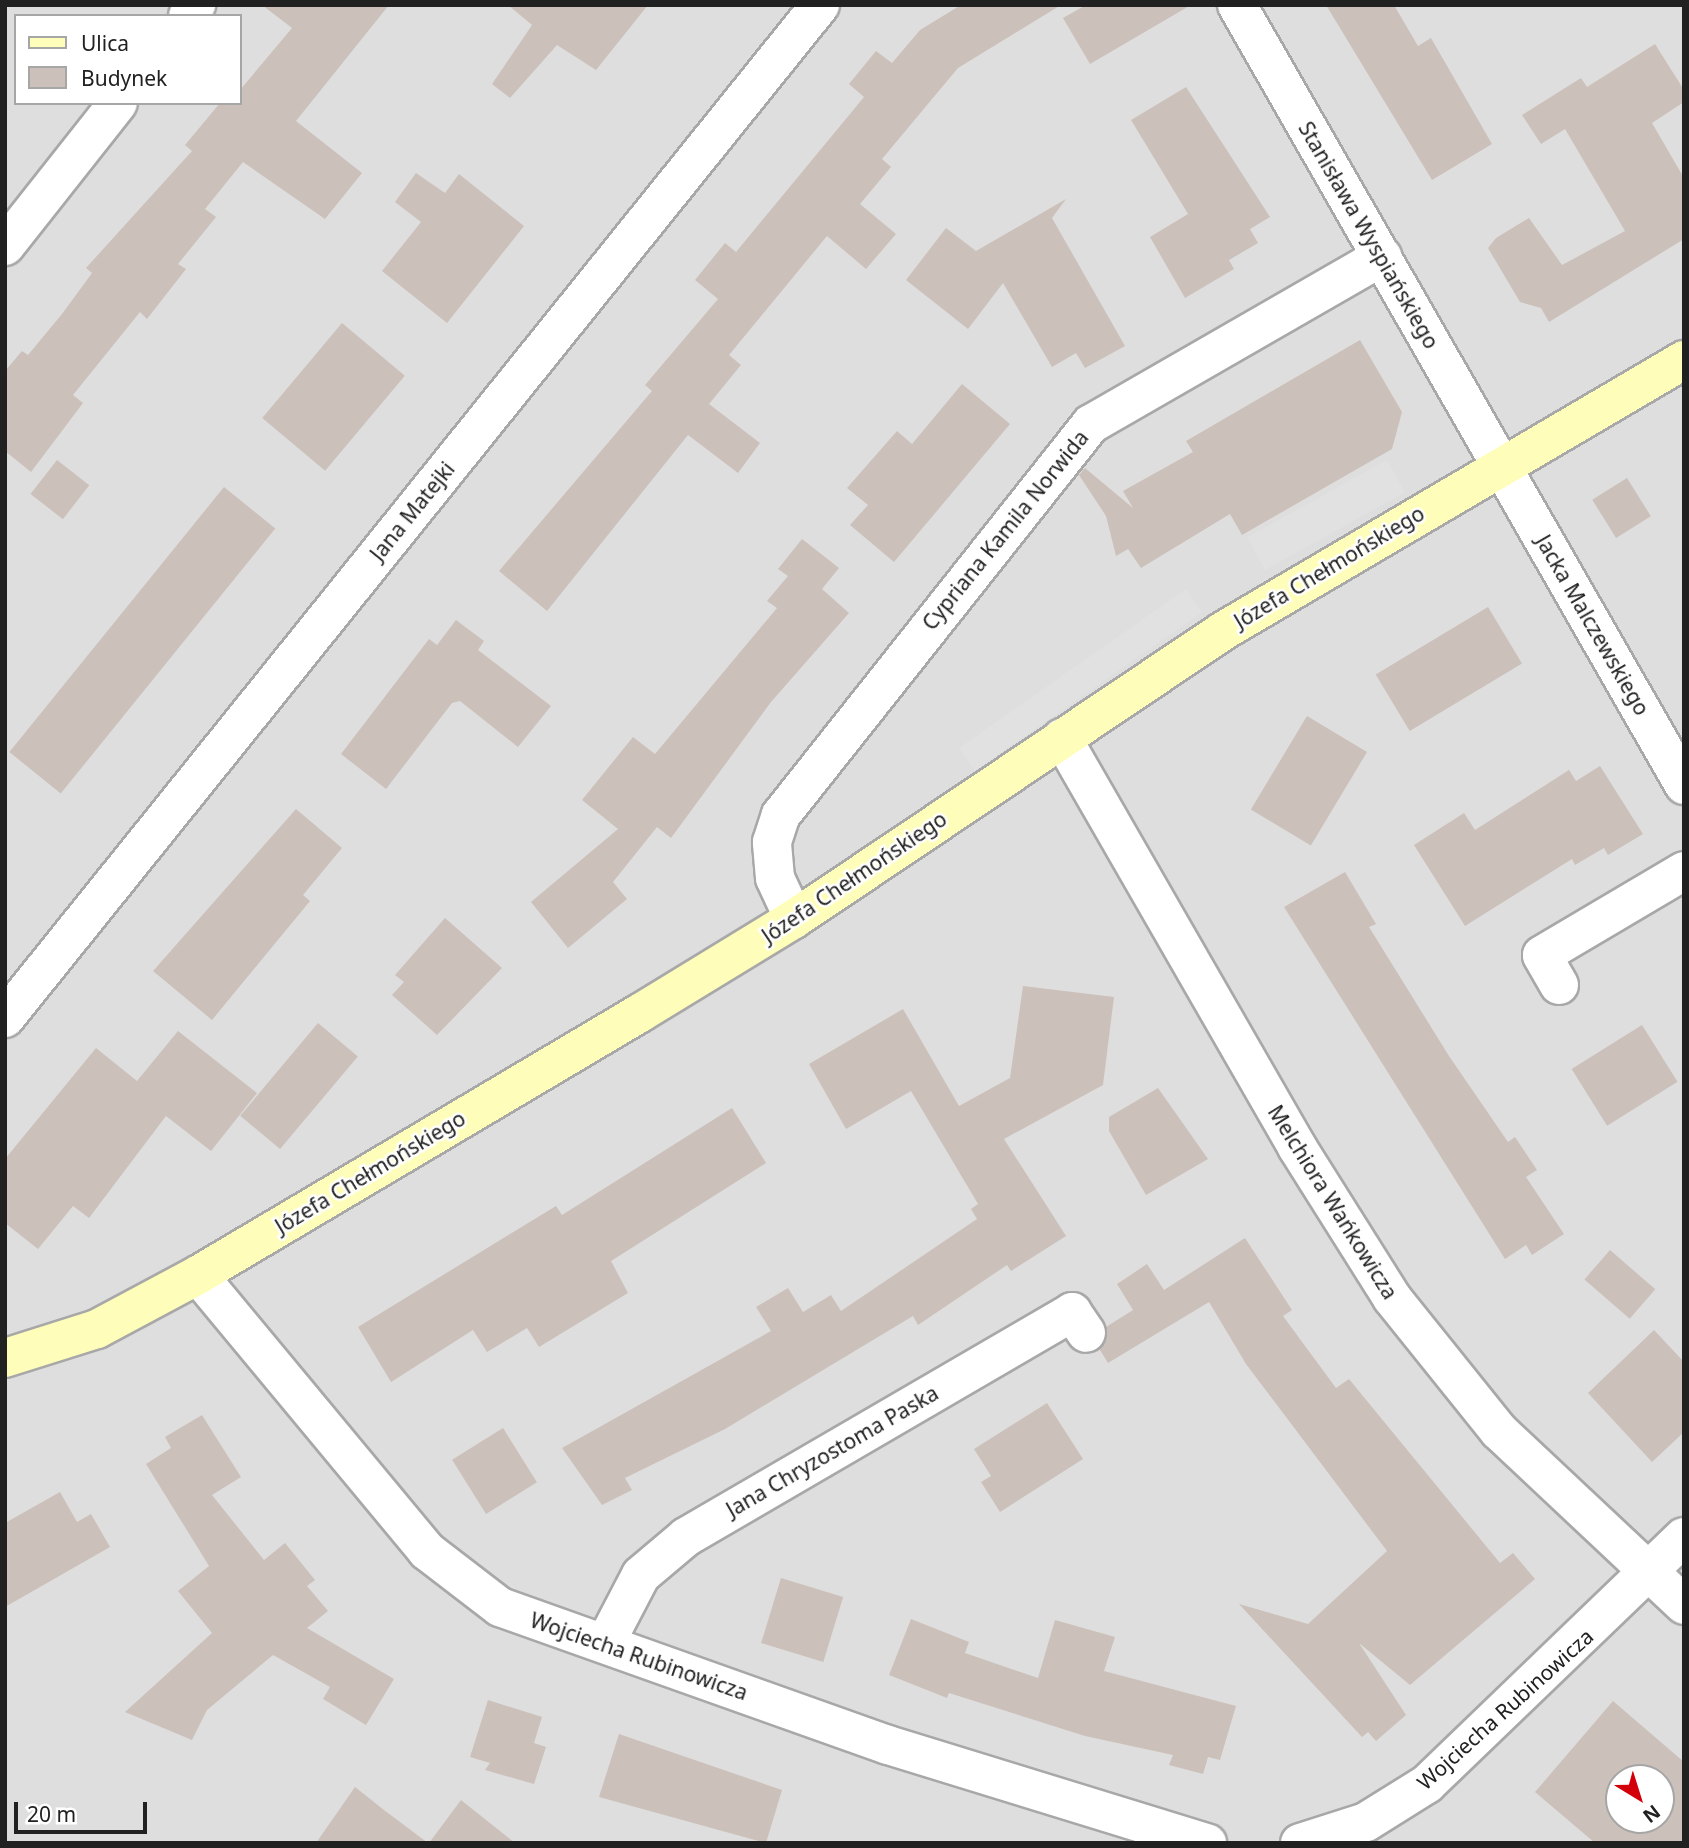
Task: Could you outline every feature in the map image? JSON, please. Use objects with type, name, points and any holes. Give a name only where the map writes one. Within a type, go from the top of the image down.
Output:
[{"type":"street","name":"Jana Matejki","points":[[5,1018],[820,5]]},
{"type":"street","name":"Stanisława Wyspiańskiego","points":[[1237,5],[1502,465]]},
{"type":"street","points":[[5,246],[116,105]]},
{"type":"street","name":"Cypriana Kamila Norwida","points":[[794,919],[775,878],[772,842],[781,815],[1091,424],[1382,257]]},
{"type":"street","name":"Józefa Chełmońskiego","points":[[5,1357],[97,1329],[198,1275],[794,919],[1223,631],[1684,360]]},
{"type":"street","name":"Jacka Malczewskiego","points":[[1502,465],[1684,785]]},
{"type":"street","name":"Melchiora Wańkowicza","points":[[1062,738],[1297,1147],[1391,1298],[1499,1431],[1647,1576],[1684,1605]]},
{"type":"street","points":[[1559,985],[1542,956],[1684,871]]},
{"type":"street","name":"Wojciecha Rubinowicza","points":[[198,1275],[446,1568],[500,1607],[607,1640],[888,1745],[1207,1843]]},
{"type":"street","name":"Jana Chryzostoma Paska","points":[[607,1640],[641,1575],[686,1537],[1072,1312],[1086,1333]]},
{"type":"street","name":"Wojciecha Rubinowicza","points":[[1300,1843],[1366,1822],[1427,1784],[1647,1576],[1684,1537]]},
{"type":"shaded area","points":[[5,5],[1684,5],[1684,1843],[5,1843]]},
{"type":"shaded area","points":[[1387,460],[1405,492],[1265,570],[1247,538]]},
{"type":"shaded area","points":[[1186,589],[1202,612],[975,771],[959,748]]},
{"type":"building","points":[[262,5],[389,5],[296,121],[362,173],[325,219],[243,162],[205,209],[216,217],[178,264],[186,269],[147,319],[140,312],[73,395],[83,403],[31,472],[5,451],[5,371],[22,351],[28,355],[62,314],[92,273],[86,268],[192,151],[185,145],[218,105],[242,105],[242,88],[292,28]]},
{"type":"building","points":[[508,5],[648,5],[596,70],[557,45],[510,98],[492,84],[532,25]]},
{"type":"building","points":[[961,5],[1061,5],[958,68],[882,159],[891,167],[860,204],[896,234],[866,269],[827,236],[729,355],[741,365],[709,404],[760,443],[738,473],[688,435],[547,611],[499,571],[652,391],[645,385],[718,299],[695,280],[725,243],[736,252],[864,97],[849,84],[876,51],[892,63],[920,30]]},
{"type":"building","points":[[1086,5],[1191,5],[1090,64],[1063,18]]},
{"type":"building","points":[[1326,5],[1394,5],[1418,46],[1431,38],[1492,144],[1432,180]]},
{"type":"building","points":[[1655,44],[1684,90],[1684,102],[1652,123],[1684,178],[1684,239],[1549,322],[1541,308],[1520,302],[1488,248],[1496,238],[1529,218],[1562,265],[1625,231],[1565,129],[1541,144],[1522,115],[1581,78],[1587,87]]},
{"type":"building","points":[[1186,87],[1270,217],[1250,229],[1258,243],[1229,260],[1234,269],[1185,298],[1150,237],[1188,214],[1131,120]]},
{"type":"building","points":[[416,173],[445,193],[459,174],[524,226],[447,323],[382,271],[421,222],[395,202]]},
{"type":"building","points":[[1066,199],[1052,218],[1125,346],[1085,368],[1076,353],[1052,367],[1003,283],[968,329],[906,280],[946,228],[976,251]]},
{"type":"building","points":[[342,323],[405,376],[325,471],[262,418]]},
{"type":"building","points":[[1360,340],[1402,412],[1392,449],[1242,535],[1230,514],[1141,568],[1128,549],[1116,556],[1106,516],[1079,475],[1085,468],[1133,508],[1123,491],[1193,452],[1186,441]]},
{"type":"building","points":[[962,384],[1010,424],[894,562],[850,525],[868,505],[847,488],[897,431],[912,444]]},
{"type":"building","points":[[57,460],[89,485],[63,519],[31,494]]},
{"type":"building","points":[[1627,478],[1651,516],[1616,538],[1592,500]]},
{"type":"building","points":[[224,487],[275,529],[61,794],[9,752]]},
{"type":"building","points":[[802,539],[839,568],[822,589],[849,613],[771,702],[671,838],[657,827],[613,882],[627,899],[568,948],[531,902],[618,829],[582,800],[633,737],[655,754],[777,608],[767,601],[788,576],[778,569]]},
{"type":"building","points":[[1488,607],[1522,664],[1410,731],[1376,674]]},
{"type":"building","points":[[456,620],[484,641],[478,650],[551,706],[518,747],[460,701],[452,703],[386,789],[341,754],[429,639],[437,645]]},
{"type":"building","points":[[1307,716],[1367,752],[1311,845],[1251,809]]},
{"type":"building","points":[[1600,766],[1643,834],[1608,855],[1604,848],[1575,865],[1572,859],[1465,926],[1414,845],[1464,813],[1475,830],[1569,770],[1576,781]]},
{"type":"building","points":[[296,809],[342,848],[303,895],[310,901],[212,1020],[153,971]]},
{"type":"building","points":[[1345,872],[1376,924],[1369,927],[1449,1056],[1508,1142],[1515,1137],[1537,1170],[1526,1177],[1564,1234],[1532,1255],[1526,1245],[1505,1259],[1284,907]]},
{"type":"building","points":[[445,918],[502,968],[437,1035],[392,995],[404,982],[395,975]]},
{"type":"building","points":[[1023,986],[1114,997],[1103,1085],[1004,1139],[1066,1236],[1011,1271],[1007,1265],[918,1325],[913,1316],[725,1429],[625,1478],[632,1490],[602,1505],[562,1448],[771,1331],[756,1307],[788,1288],[803,1312],[831,1295],[841,1311],[977,1219],[971,1209],[978,1204],[911,1091],[846,1129],[809,1064],[903,1009],[959,1106],[1010,1078]]},
{"type":"building","points":[[318,1023],[358,1056],[280,1149],[240,1116]]},
{"type":"building","points":[[1642,1025],[1678,1082],[1607,1126],[1572,1069]]},
{"type":"building","points":[[178,1031],[257,1093],[211,1151],[166,1116],[89,1218],[73,1206],[38,1249],[5,1223],[5,1159],[96,1048],[137,1081]]},
{"type":"building","points":[[1158,1088],[1208,1159],[1146,1195],[1109,1131],[1109,1117]]},
{"type":"building","points":[[732,1108],[766,1163],[611,1261],[628,1293],[539,1347],[527,1328],[487,1352],[473,1330],[391,1382],[358,1327],[556,1206],[562,1215]]},
{"type":"building","points":[[1245,1238],[1292,1310],[1283,1316],[1336,1388],[1349,1379],[1500,1563],[1513,1553],[1535,1579],[1410,1685],[1359,1643],[1406,1715],[1376,1741],[1368,1732],[1362,1737],[1239,1604],[1308,1624],[1387,1551],[1246,1364],[1209,1302],[1108,1363],[1100,1350],[1106,1327],[1133,1310],[1117,1284],[1147,1264],[1164,1290]]},
{"type":"building","points":[[1610,1250],[1655,1289],[1630,1319],[1584,1279]]},
{"type":"building","points":[[1654,1330],[1684,1362],[1684,1432],[1652,1462],[1588,1393]]},
{"type":"building","points":[[1047,1403],[1083,1459],[1000,1512],[981,1482],[991,1476],[974,1449]]},
{"type":"building","points":[[202,1415],[241,1477],[212,1495],[264,1560],[285,1543],[315,1580],[307,1586],[328,1611],[307,1628],[394,1679],[366,1725],[323,1699],[330,1687],[273,1655],[207,1710],[192,1740],[125,1712],[212,1633],[178,1591],[209,1566],[146,1464],[171,1448],[165,1437]]},
{"type":"building","points":[[503,1428],[537,1482],[486,1514],[452,1460]]},
{"type":"building","points":[[60,1492],[77,1522],[91,1514],[110,1547],[5,1607],[5,1523]]},
{"type":"building","points":[[781,1578],[843,1597],[823,1662],[761,1643]]},
{"type":"building","points":[[911,1619],[969,1642],[965,1653],[1038,1678],[1055,1620],[1115,1637],[1104,1671],[1236,1706],[1220,1760],[1208,1757],[1203,1774],[1169,1765],[1173,1755],[1085,1736],[949,1693],[947,1698],[889,1675]]},
{"type":"building","points":[[488,1700],[542,1717],[534,1743],[546,1747],[534,1784],[485,1770],[490,1763],[470,1757]]},
{"type":"building","points":[[1613,1701],[1684,1762],[1684,1843],[1595,1843],[1535,1792]]},
{"type":"building","points":[[619,1734],[782,1790],[766,1843],[599,1797]]},
{"type":"building","points":[[355,1787],[384,1810],[428,1843],[316,1843]]},
{"type":"building","points":[[461,1800],[515,1843],[429,1843]]}]
